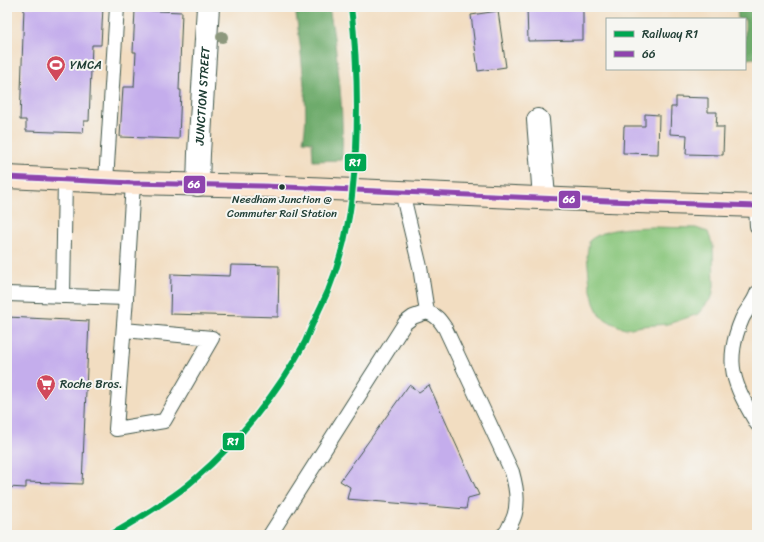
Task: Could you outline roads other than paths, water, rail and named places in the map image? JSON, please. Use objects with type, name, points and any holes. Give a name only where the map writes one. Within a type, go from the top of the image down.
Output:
[{"type":"main road","points":[[7,177],[614,201],[757,212]]},
{"type":"street","name":"JUNCTION STREET","points":[[198,185],[208,7]]},
{"type":"street","points":[[538,120],[544,198]]},
{"type":"lane","points":[[106,181],[117,7]]},
{"type":"lane","points":[[63,296],[65,179]]},
{"type":"lane","points":[[124,330],[212,338],[164,421],[116,429],[133,183]]},
{"type":"lane","points":[[402,192],[420,267],[427,312]]},
{"type":"lane","points":[[757,293],[756,299],[748,309],[739,328],[732,356],[732,364],[736,382],[744,403],[757,424]]},
{"type":"lane","points":[[7,294],[126,298]]},
{"type":"lane","points":[[270,535],[405,323],[413,317],[427,312],[438,318],[445,328],[512,472],[517,487],[516,512],[512,522],[503,535]]},
{"type":"rail line","name":"R1","points":[[110,535],[176,494],[212,464],[242,432],[270,397],[283,379],[305,342],[328,291],[340,257],[351,204],[356,150],[357,114],[356,61],[351,7]]},
{"type":"place","name":"YMCA","points":[[56,82]]},
{"type":"place","name":"Needham Junction @ Commuter Rail Station","points":[[282,187]]},
{"type":"place","name":"Roche Bros.","points":[[46,401]]}]
